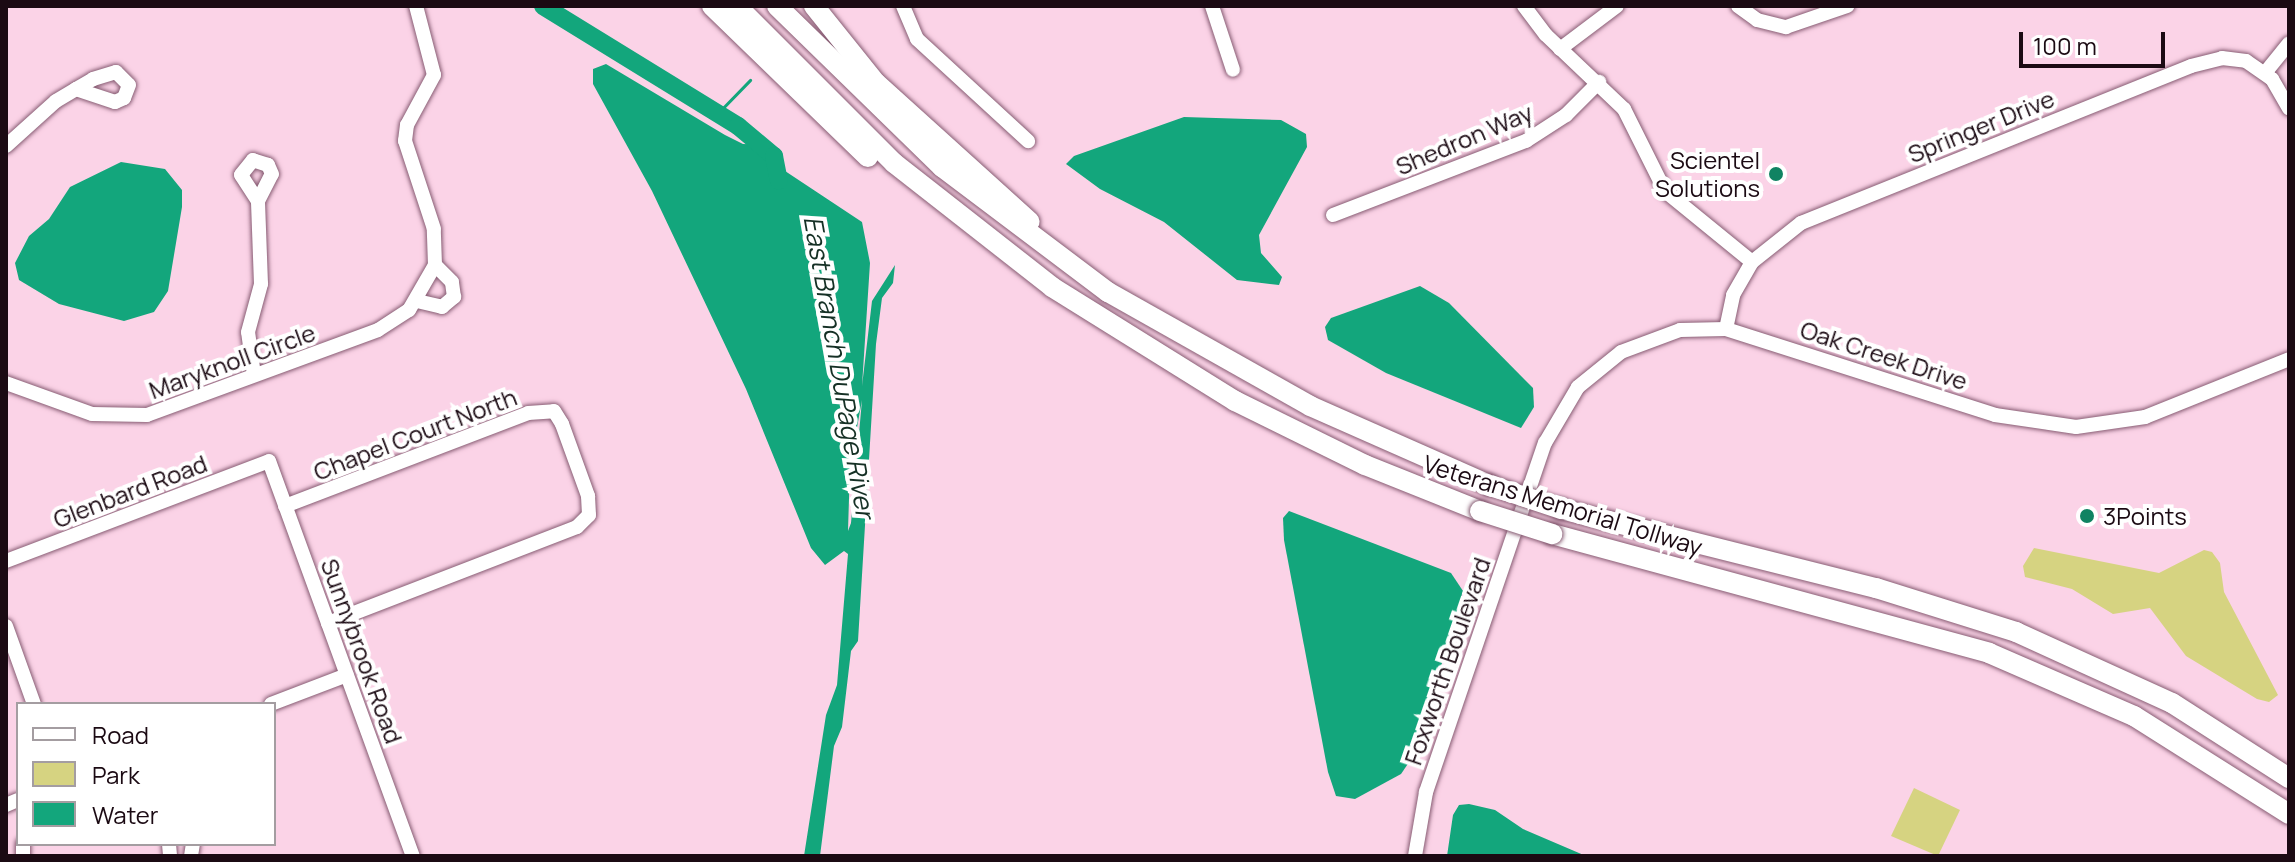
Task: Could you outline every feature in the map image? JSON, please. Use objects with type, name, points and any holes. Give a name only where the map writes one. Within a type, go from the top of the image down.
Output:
[{"type":"highway","points":[[712,6],[887,174],[979,246],[1007,255]]},
{"type":"highway","name":"Veterans Memorial Tollway","points":[[737,6],[885,154],[1007,255],[1133,342],[1235,401],[1365,465],[1480,511],[1552,534],[1989,653],[2134,716],[2289,814]]},
{"type":"highway","name":"Veterans Memorial Tollway","points":[[777,6],[942,167],[1084,275],[1245,373],[1375,438],[1489,485],[1561,509],[1876,588],[2016,632],[2172,703],[2289,778]]},
{"type":"highway","points":[[814,6],[876,83],[1084,275]]},
{"type":"street","name":"Maryknoll Circle","points":[[6,383],[82,411],[125,417],[169,409],[387,327],[417,301],[435,265],[434,229],[405,141],[407,125],[434,75],[416,6]]},
{"type":"street","points":[[903,6],[917,39],[1028,141]]},
{"type":"street","points":[[1212,6],[1233,70]]},
{"type":"street","points":[[1524,6],[1560,49],[1599,82],[1624,109],[1665,191],[1752,262]]},
{"type":"street","points":[[1560,49],[1617,6]]},
{"type":"street","points":[[1738,6],[1757,20],[1786,27],[1847,6]]},
{"type":"street","points":[[2289,43],[2265,73],[2289,108]]},
{"type":"street","name":"Springer Drive","points":[[1726,329],[1733,295],[1752,262],[1801,223],[2191,66],[2235,59],[2265,73]]},
{"type":"street","name":"Shedron Way","points":[[1333,215],[1526,141],[1566,115],[1599,82]]},
{"type":"street","points":[[6,146],[76,89]]},
{"type":"street","points":[[254,375],[248,346],[261,284],[258,201]]},
{"type":"street","name":"Maryknoll Circle","points":[[417,301],[442,307],[454,297],[452,282],[435,265]]},
{"type":"street","name":"Oak Creek Drive","points":[[1531,482],[1560,413],[1599,367],[1658,336],[1726,329],[1995,415],[2063,426],[2145,417],[2289,359]]},
{"type":"street","name":"Chapel Court North","points":[[285,506],[533,412],[554,411],[588,496],[589,515],[577,527],[328,623]]},
{"type":"street","name":"Sunnybrook Road","points":[[269,461],[413,856]]},
{"type":"street","name":"Glenbard Road","points":[[6,561],[269,461]]},
{"type":"street","name":"Foxworth Boulevard","points":[[1415,856],[1426,792],[1531,482]]},
{"type":"street","points":[[6,626],[33,702]]},
{"type":"street","points":[[276,702],[347,675]]},
{"type":"green space","points":[[2034,548],[2159,573],[2204,550],[2212,552],[2220,563],[2224,592],[2278,695],[2269,702],[2257,699],[2186,656],[2150,608],[2113,614],[2072,589],[2025,577],[2023,566]]},
{"type":"green space","points":[[1914,788],[1960,810],[1938,856],[1891,836]]},
{"type":"water","points":[[606,64],[743,144],[770,145],[782,169],[862,222],[870,263],[862,386],[872,301],[895,265],[893,283],[882,298],[876,344],[858,641],[851,651],[842,727],[834,746],[820,856],[804,856],[826,715],[837,685],[848,554],[844,551],[825,565],[811,548],[746,389],[652,191],[593,84],[593,69]],"holes":[[[862,400],[848,531],[850,466]]]},
{"type":"water","points":[[1184,117],[1281,120],[1306,134],[1307,147],[1259,235],[1261,253],[1282,277],[1279,285],[1237,280],[1164,222],[1100,189],[1066,164],[1074,156]]},
{"type":"water","points":[[121,162],[165,169],[182,190],[168,291],[154,312],[124,321],[59,304],[19,280],[15,263],[29,236],[49,219],[70,187]]},
{"type":"water","points":[[1420,286],[1449,303],[1533,388],[1534,407],[1521,428],[1386,373],[1328,340],[1325,327],[1331,318]]},
{"type":"water","points":[[1289,511],[1451,573],[1463,591],[1416,752],[1401,774],[1355,799],[1336,796],[1328,772],[1284,540],[1283,518]]},
{"type":"water","points":[[1459,805],[1495,810],[1523,829],[1586,856],[1447,856],[1453,815]]},
{"type":"waterway","name":"East Branch DuPage River","points":[[543,6],[738,126],[774,156],[779,181]]},
{"type":"waterway","points":[[716,115],[750,80]]},
{"type":"place","name":"Scientel Solutions","points":[[1776,174]]},
{"type":"place","name":"3Points","points":[[2087,516]]}]
